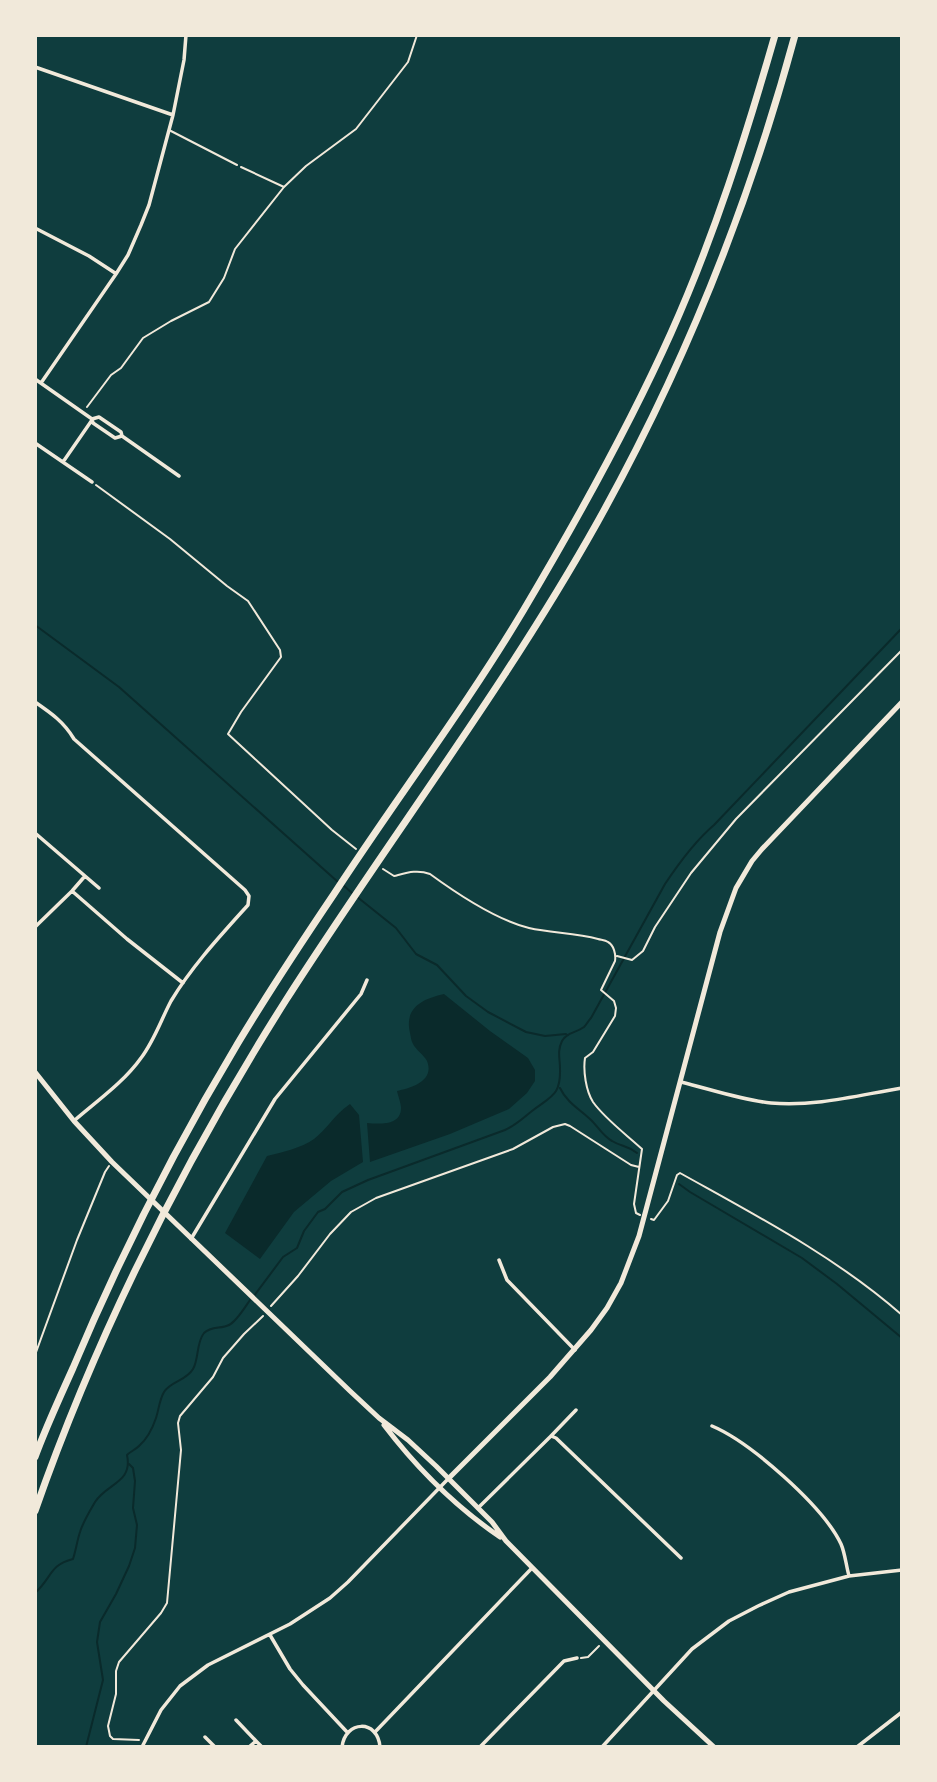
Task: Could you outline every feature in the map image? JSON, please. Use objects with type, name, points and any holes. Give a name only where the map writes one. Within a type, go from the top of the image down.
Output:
[{"type":"highway","points":[[35,1457],[94,1318],[157,1187],[238,1043],[336,890],[485,672],[582,509],[639,402],[673,329],[735,167],[775,35]]},
{"type":"highway","points":[[35,1511],[91,1367],[170,1199],[218,1113],[264,1035],[351,900],[379,865],[539,620],[595,526],[643,435],[717,272],[764,139],[795,35]]},
{"type":"main road","points":[[449,1479],[575,1350],[607,1308],[634,1253],[715,949],[736,888],[752,861],[773,835],[902,702]]},
{"type":"main road","points":[[35,1072],[74,1121],[112,1162],[379,1418],[408,1440],[449,1479],[492,1522],[532,1568],[714,1747]]},
{"type":"main road","points":[[379,1418],[401,1447],[440,1487],[478,1522],[506,1541]]},
{"type":"street","points":[[41,383],[128,255],[149,205],[173,115],[186,35]]},
{"type":"street","points":[[35,67],[173,115]]},
{"type":"street","points":[[35,228],[89,256],[116,274]]},
{"type":"street","points":[[35,379],[115,438],[122,436]]},
{"type":"street","points":[[63,462],[92,419],[99,417],[179,476]]},
{"type":"street","points":[[35,443],[92,482]]},
{"type":"street","points":[[35,702],[58,718],[74,739],[249,896],[248,905],[183,983],[143,1056],[132,1070],[74,1121]]},
{"type":"street","points":[[35,833],[99,888]]},
{"type":"street","points":[[35,927],[85,876]]},
{"type":"street","points":[[72,891],[183,983]]},
{"type":"street","points":[[191,1239],[275,1099],[361,994],[367,980]]},
{"type":"street","points":[[681,1082],[754,1100],[787,1104],[818,1102],[902,1088]]},
{"type":"street","points":[[499,1260],[507,1280],[575,1350]]},
{"type":"street","points":[[478,1508],[576,1410]]},
{"type":"street","points":[[712,1426],[728,1433],[778,1471],[813,1507],[841,1545],[849,1576]]},
{"type":"street","points":[[551,1436],[681,1558]]},
{"type":"street","points":[[143,1745],[161,1710],[180,1686],[208,1665],[310,1612],[348,1583],[449,1479]]},
{"type":"street","points":[[374,1732],[532,1568]]},
{"type":"street","points":[[602,1747],[692,1649],[729,1621],[789,1592],[849,1576],[902,1570]]},
{"type":"street","points":[[270,1635],[290,1669],[347,1732]]},
{"type":"street","points":[[480,1747],[564,1661],[577,1658]]},
{"type":"street","points":[[858,1747],[902,1712]]},
{"type":"street","points":[[236,1720],[262,1747]]},
{"type":"street","points":[[341,1747],[347,1732],[358,1726],[370,1728],[378,1737],[380,1747]]},
{"type":"street","points":[[205,1737],[215,1747]]},
{"type":"street","points":[[249,1747],[256,1741]]},
{"type":"lane","points":[[169,130],[237,165]]},
{"type":"path","points":[[82,413],[143,338],[209,302],[224,278],[235,249],[285,187],[306,166],[356,129],[408,62],[417,35]]},
{"type":"path","points":[[237,165],[285,187]]},
{"type":"path","points":[[92,482],[248,601],[280,650],[281,657],[228,734],[349,843]]},
{"type":"path","points":[[615,956],[632,960],[643,951],[655,927],[691,873],[737,820],[902,650]]},
{"type":"path","points":[[379,865],[394,876],[419,871],[430,874],[467,899],[519,925],[608,942],[615,956],[611,972],[601,990],[614,1001],[615,1016],[593,1052],[585,1058],[584,1069],[593,1101],[642,1149],[636,1213]]},
{"type":"path","points":[[143,1745],[134,1739],[113,1739],[110,1736],[108,1726],[116,1694],[116,1671],[119,1662],[164,1610],[168,1597],[180,1450],[178,1423],[180,1416],[213,1377],[223,1358],[268,1311],[351,1212],[376,1198],[513,1149],[553,1127],[565,1124],[640,1168]]},
{"type":"path","points":[[35,1355],[96,1194],[112,1162]]},
{"type":"path","points":[[645,1217],[654,1220],[668,1201],[680,1173],[797,1238],[902,1315]]},
{"type":"path","points":[[577,1658],[588,1657],[605,1640]]},
{"type":"water","points":[[444,994],[528,1058],[535,1070],[535,1081],[527,1093],[509,1109],[450,1134],[370,1162],[367,1123],[389,1123],[397,1118],[401,1108],[397,1091],[420,1082],[428,1074],[427,1061],[411,1040],[409,1024],[412,1011],[422,1002]]},
{"type":"water","points":[[350,1104],[359,1115],[363,1162],[331,1181],[294,1212],[260,1259],[225,1233],[267,1156],[314,1139]]},
{"type":"waterway","points":[[35,625],[119,687],[338,882]]},
{"type":"waterway","points":[[254,1296],[283,1257],[297,1248],[304,1231],[318,1212],[325,1209],[342,1192],[505,1130],[554,1094],[559,1084],[559,1052],[562,1041],[584,1027],[591,1018],[665,884],[681,861],[902,628]]},
{"type":"waterway","points":[[343,885],[352,893]]},
{"type":"waterway","points":[[356,896],[396,928],[416,954],[437,965],[466,996],[488,1012],[526,1032],[545,1036],[566,1034]]},
{"type":"waterway","points":[[560,1088],[570,1102],[606,1137],[637,1153]]},
{"type":"waterway","points":[[679,1184],[802,1258],[902,1338]]},
{"type":"waterway","points":[[35,1593],[55,1568],[73,1559],[81,1528],[95,1502],[123,1477],[128,1464],[127,1455],[138,1447],[149,1433],[164,1392],[193,1369],[204,1333],[232,1323],[250,1300]]},
{"type":"waterway","points":[[86,1747],[103,1680],[97,1642],[100,1622],[116,1594],[135,1548],[135,1481],[133,1468],[129,1464]]}]
